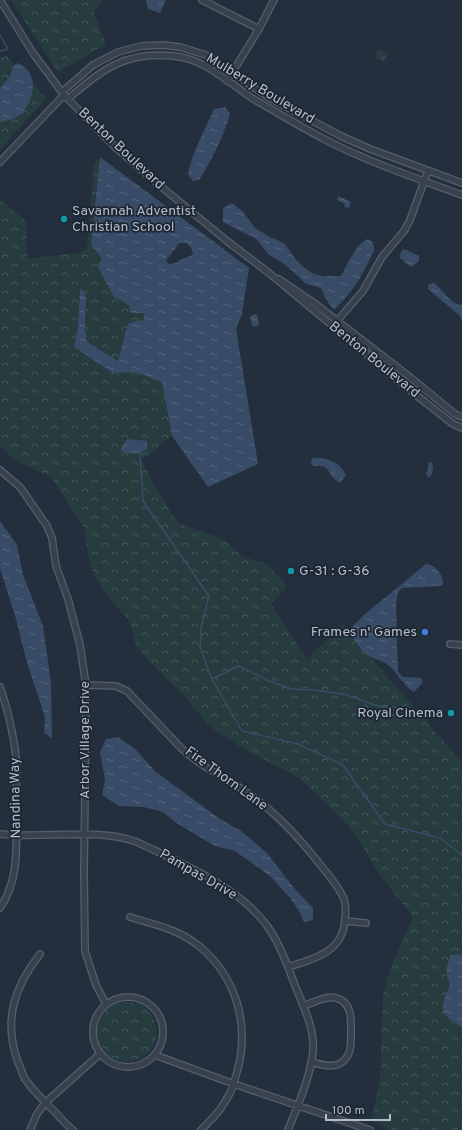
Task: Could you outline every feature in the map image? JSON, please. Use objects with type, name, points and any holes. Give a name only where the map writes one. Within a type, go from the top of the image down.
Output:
[{"type":"street","name":"Benton Boulevard","points":[[0,0],[33,53],[65,95],[96,129],[138,168],[418,397],[453,424],[462,428]]},
{"type":"street","points":[[202,0],[259,29]]},
{"type":"street","points":[[227,81],[259,29],[274,0]]},
{"type":"street","points":[[145,45],[146,56]]},
{"type":"street","name":"Mulberry Boulevard","points":[[65,95],[84,72],[99,61],[118,52],[145,45],[172,46],[192,50],[206,55],[276,102],[360,145],[462,183]]},
{"type":"street","name":"Mulberry Boulevard","points":[[65,95],[119,62],[146,56],[164,55],[183,58],[208,68],[256,100],[323,139],[394,170],[462,195]]},
{"type":"street","points":[[0,162],[65,95]]},
{"type":"street","points":[[337,322],[363,291],[382,257],[404,231],[410,220],[428,171]]},
{"type":"street","name":"Benton Boulevard","points":[[269,274],[286,283],[412,378],[455,414],[462,417]]},
{"type":"street","name":"Arbor Village Drive","points":[[0,470],[20,487],[46,526],[52,538],[56,566],[68,600],[80,645],[86,685],[85,952],[96,985],[106,1004]]},
{"type":"street","points":[[450,644],[462,645]]},
{"type":"street","name":"Fire Thorn Lane","points":[[86,685],[116,686],[127,691],[182,748],[199,763],[253,797],[273,813],[305,846],[332,879],[343,896],[346,913],[342,934],[335,945],[323,955],[288,967]]},
{"type":"street","name":"Nandina Way","points":[[0,687],[11,726],[15,751],[16,834],[16,862],[11,884],[0,908]]},
{"type":"street","name":"Pampas Drive","points":[[0,834],[85,835],[126,838],[192,869],[238,897],[259,916],[280,947],[312,1030],[313,1046],[311,1062],[298,1106],[288,1130]]},
{"type":"street","points":[[130,917],[172,929],[188,938],[209,955],[229,982],[237,1002],[243,1040],[240,1062],[234,1084],[226,1101],[211,1121],[200,1130]]},
{"type":"street","points":[[345,921],[366,923]]},
{"type":"street","points":[[40,954],[29,968],[18,990],[13,1007],[11,1028],[15,1053],[25,1078],[45,1103],[67,1126],[73,1130]]},
{"type":"street","points":[[134,996],[151,1004],[156,1010],[163,1026],[163,1035],[161,1043],[155,1054],[144,1063],[125,1067],[116,1065],[100,1054],[93,1038],[92,1030],[94,1019],[106,1004],[116,998],[134,996]]},
{"type":"street","points":[[303,1006],[321,1000],[336,998],[348,1005],[351,1018],[351,1047],[346,1060],[334,1066],[311,1062]]},
{"type":"street","points":[[30,1130],[37,1112],[45,1103],[100,1054]]},
{"type":"street","points":[[155,1054],[234,1084],[370,1130]]},
{"type":"green space","points":[[11,0],[102,0],[94,12],[106,44],[58,72]]},
{"type":"green space","points":[[378,49],[388,53],[384,62],[374,58]]},
{"type":"green space","points":[[7,56],[46,98],[0,150],[0,58]]},
{"type":"green space","points":[[100,157],[91,244],[102,259],[129,305],[144,313],[144,320],[128,323],[118,361],[87,342],[85,327],[86,294],[80,289],[78,327],[74,347],[113,373],[135,372],[162,382],[172,436],[142,460],[153,484],[180,524],[225,540],[241,556],[267,564],[282,580],[287,587],[271,604],[307,659],[343,625],[462,763],[462,955],[459,954],[446,974],[450,984],[447,992],[453,1021],[462,1027],[462,1130],[392,1130],[371,1121],[380,1080],[383,996],[389,972],[413,917],[380,875],[346,823],[298,777],[242,748],[209,726],[186,698],[137,648],[129,620],[103,591],[90,565],[84,528],[51,477],[18,462],[0,447],[0,199],[26,221],[27,259],[78,253],[87,249],[94,163]]},
{"type":"green space","points":[[121,1002],[133,1002],[149,1010],[155,1020],[157,1032],[155,1044],[149,1054],[133,1062],[121,1062],[105,1054],[97,1038],[97,1026],[105,1010]]},
{"type":"water","points":[[146,0],[166,0],[160,13],[148,9]]},
{"type":"water","points":[[18,63],[25,67],[32,79],[32,93],[27,106],[21,114],[13,119],[0,122],[0,88],[11,73],[13,66]]},
{"type":"water","points":[[225,107],[230,114],[221,140],[199,180],[193,181],[188,174],[192,158],[199,141],[214,109]]},
{"type":"water","points":[[100,157],[249,268],[242,314],[236,329],[258,464],[208,487],[172,436],[162,382],[135,372],[113,373],[74,347],[78,327],[80,288],[86,294],[85,327],[87,342],[118,361],[128,323],[144,320],[144,313],[130,313],[129,305],[114,297],[98,267],[102,259],[91,244]],"holes":[[[186,243],[191,247],[193,254],[176,263],[169,264],[166,261],[178,244]]]},
{"type":"water","points":[[338,196],[351,202],[349,208],[344,207],[345,204],[337,200]]},
{"type":"water","points":[[232,203],[243,212],[255,228],[284,243],[297,261],[314,274],[323,276],[341,276],[356,250],[364,241],[368,239],[373,243],[374,250],[357,282],[334,310],[325,298],[321,288],[306,284],[286,265],[268,254],[256,239],[223,222],[223,208]]},
{"type":"water","points":[[403,249],[419,256],[419,261],[411,267],[400,258],[400,254]]},
{"type":"water","points":[[434,283],[450,300],[462,305],[462,320],[459,315],[428,289],[429,284]]},
{"type":"water","points":[[256,314],[259,325],[254,327],[251,323],[251,318],[252,315]]},
{"type":"water","points":[[127,439],[147,441],[147,449],[134,454],[121,451],[121,448]]},
{"type":"water","points":[[313,458],[323,458],[332,461],[341,467],[346,475],[340,483],[324,467],[312,466],[311,460]]},
{"type":"water","points":[[432,462],[433,468],[431,476],[428,477],[426,473],[428,463]]},
{"type":"water","points":[[0,521],[17,545],[23,575],[43,626],[51,683],[52,738],[44,733],[45,717],[27,663],[16,619],[0,568]]},
{"type":"water","points":[[426,564],[436,568],[442,578],[443,584],[441,586],[402,588],[398,592],[396,604],[398,672],[403,677],[421,678],[423,682],[414,692],[407,687],[387,664],[365,653],[354,639],[350,629],[364,615]]},
{"type":"water","points":[[118,737],[135,749],[156,772],[220,819],[241,831],[267,853],[294,888],[313,908],[313,920],[304,922],[291,899],[270,876],[235,851],[215,846],[178,824],[163,812],[144,807],[119,806],[102,795],[105,780],[100,752],[106,739]]},
{"type":"water","points":[[451,955],[462,955],[462,1027],[448,1017],[444,1013],[443,1009],[444,999],[450,984],[447,976],[448,963]]},
{"type":"waterway","points":[[0,35],[8,49],[0,51]]},
{"type":"waterway","points":[[140,453],[143,501],[209,596],[201,628],[200,647],[212,679]]},
{"type":"waterway","points":[[404,708],[378,706],[344,694],[292,689],[269,681],[239,666],[212,679],[242,731],[298,744],[343,765],[385,824],[440,838],[462,855]]},
{"type":"place","name":"Savannah Adventist Christian School","points":[[64,219]]},
{"type":"place","name":"G-31 : G-36","points":[[291,571]]},
{"type":"place","name":"Frames n' Games","points":[[425,632]]},
{"type":"place","name":"Royal Cinema","points":[[451,713]]}]
